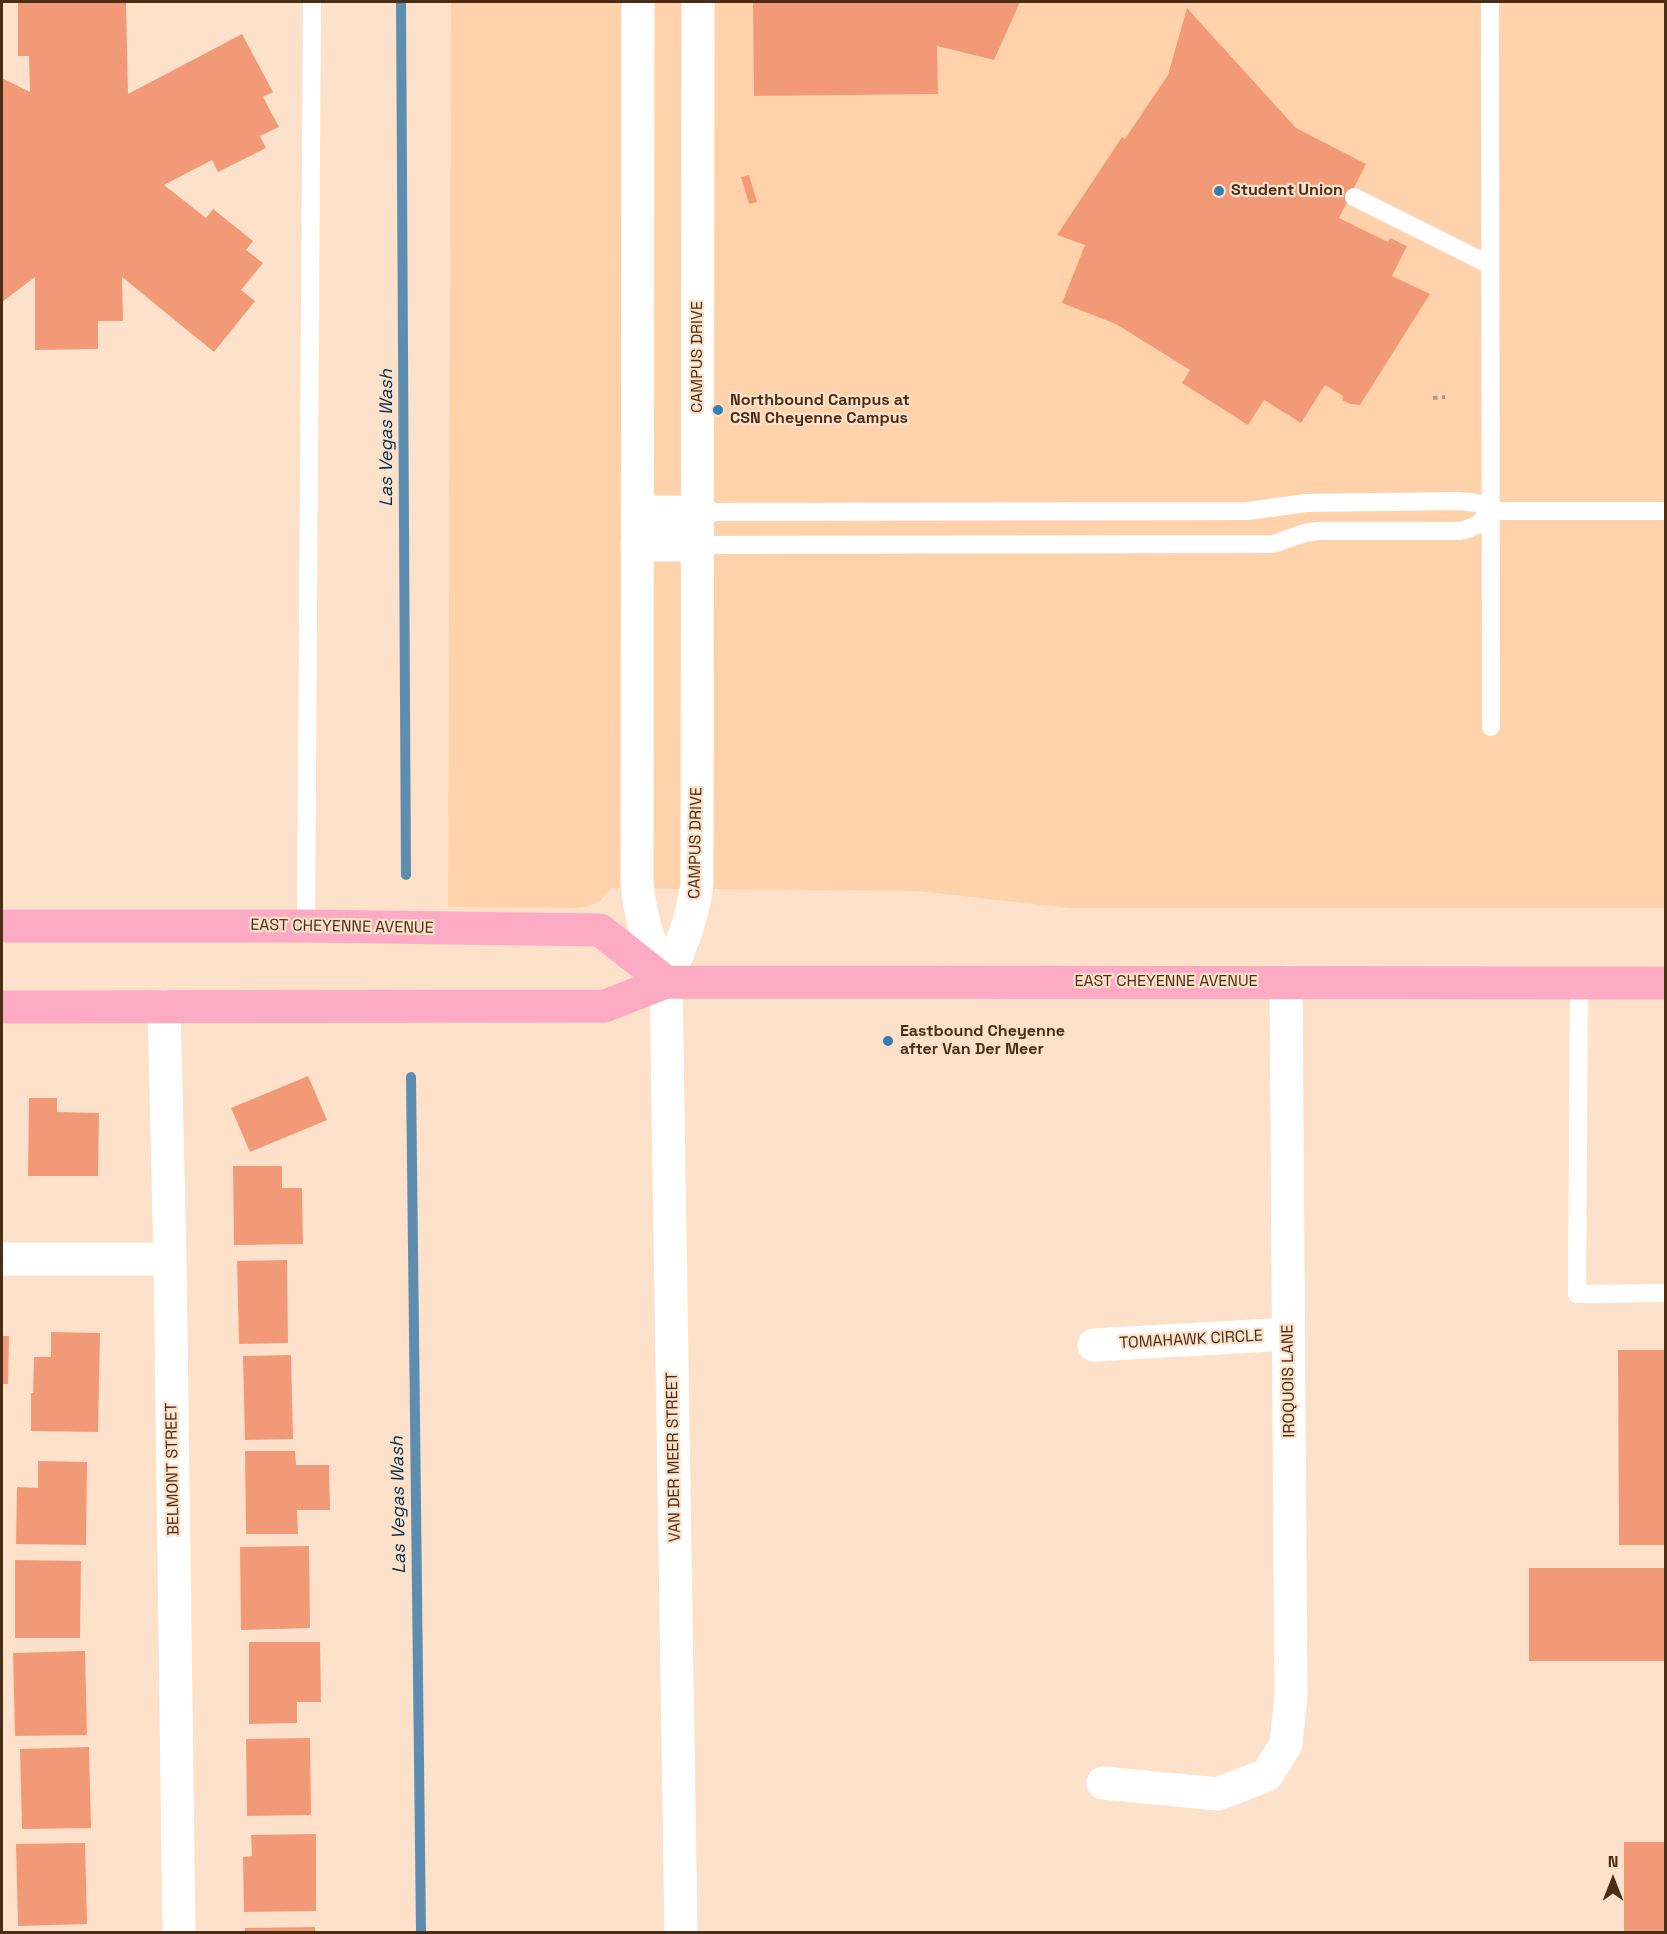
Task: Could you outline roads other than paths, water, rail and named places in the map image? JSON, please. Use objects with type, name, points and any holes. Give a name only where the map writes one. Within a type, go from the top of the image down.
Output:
[{"type":"main road","name":"EAST CHEYENNE AVENUE","points":[[2,926],[306,926],[600,930],[666,982]]},
{"type":"main road","name":"EAST CHEYENNE AVENUE","points":[[2,1007],[605,1006],[666,982],[1665,983]]},
{"type":"street","points":[[638,2],[637,882],[644,928],[666,982]]},
{"type":"street","name":"CAMPUS DRIVE","points":[[666,982],[688,928],[697,884],[698,2]]},
{"type":"street","points":[[637,512],[697,512]]},
{"type":"street","points":[[637,545],[697,545]]},
{"type":"street","name":"VAN DER MEER STREET","points":[[666,982],[681,1932]]},
{"type":"street","name":"IROQUOIS LANE","points":[[1103,1783],[1218,1794],[1267,1775],[1286,1744],[1292,1695],[1286,982]]},
{"type":"street","name":"BELMONT STREET","points":[[164,1006],[170,1259],[179,1932]]},
{"type":"street","points":[[2,1259],[170,1259]]},
{"type":"street","name":"TOMAHAWK CIRCLE","points":[[1094,1345],[1288,1334]]},
{"type":"lane","points":[[306,926],[312,2]]},
{"type":"lane","points":[[1490,2],[1491,727]]},
{"type":"lane","points":[[1354,197],[1490,265]]},
{"type":"lane","points":[[697,512],[1248,511],[1323,502],[1448,501],[1477,503],[1491,511],[1665,511]]},
{"type":"lane","points":[[697,545],[1273,544],[1317,531],[1460,531],[1478,525],[1491,511]]},
{"type":"lane","points":[[1579,982],[1577,1294],[1665,1293]]},
{"type":"waterway","name":"Las Vegas Wash","points":[[401,2],[406,875]]},
{"type":"waterway","name":"Las Vegas Wash","points":[[411,1077],[421,1932]]},
{"type":"place","name":"Student Union","points":[[1219,191]]},
{"type":"place","name":"Northbound Campus at CSN Cheyenne Campus","points":[[718,410]]},
{"type":"place","name":"Eastbound Cheyenne after Van Der Meer","points":[[888,1041]]}]
